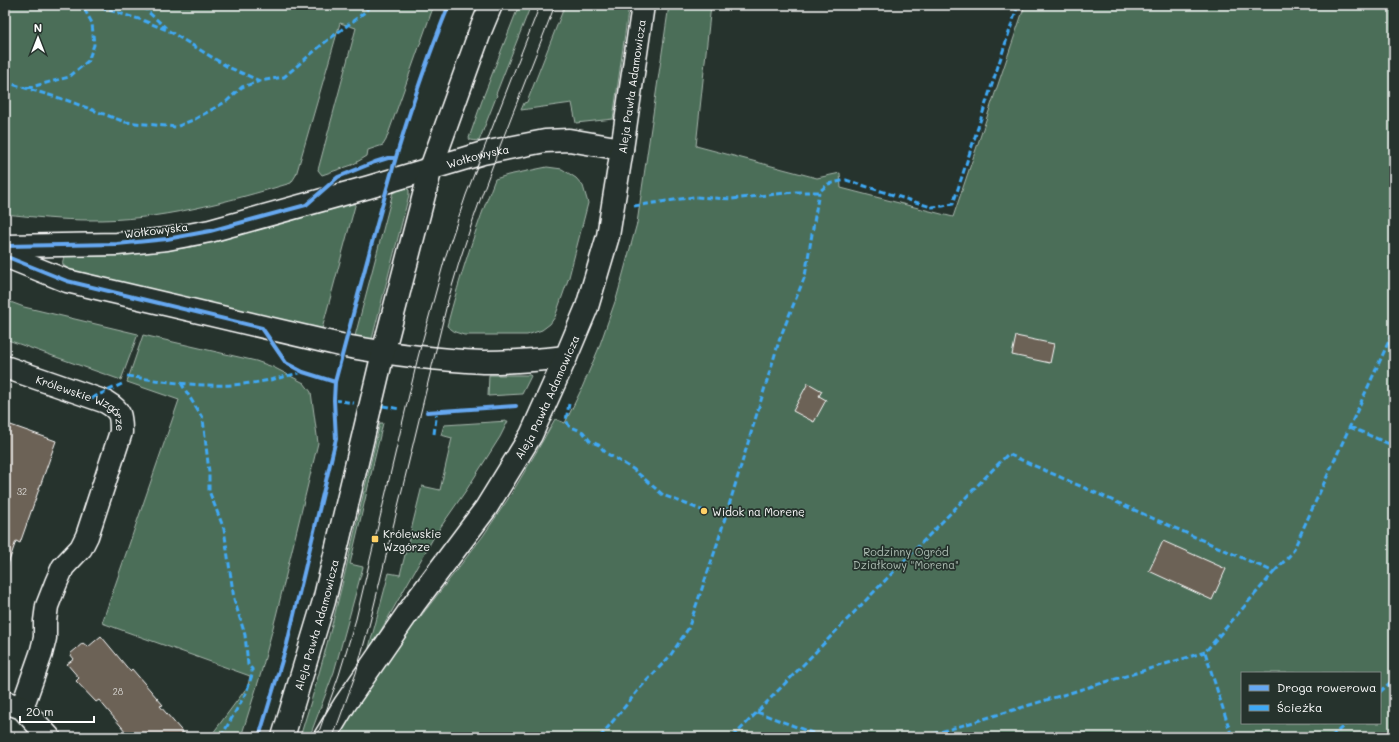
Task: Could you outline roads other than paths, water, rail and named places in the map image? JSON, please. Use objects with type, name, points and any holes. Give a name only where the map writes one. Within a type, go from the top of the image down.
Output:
[{"type":"street","name":"Aleja Pawła Adamowicza","points":[[283,737],[324,601],[383,353],[431,168],[491,5]]},
{"type":"street","name":"Aleja Pawła Adamowicza","points":[[325,737],[345,704],[414,604],[486,508],[531,435],[566,357],[587,307],[608,236],[643,5]]},
{"type":"street","name":"Wołkowyska","points":[[5,246],[117,244],[167,239],[210,231],[483,154],[545,141],[569,140],[622,148]]},
{"type":"street","points":[[5,256],[67,281],[309,338],[383,353],[483,362],[566,357]]},
{"type":"street","name":"Królewskie Wzgórze","points":[[5,367],[106,402],[116,408],[120,415],[121,422],[121,432],[87,536],[81,548],[63,567],[48,606],[45,621],[43,650],[14,705],[49,737]]},
{"type":"tram line","points":[[317,737],[339,675],[356,619],[418,357],[445,258],[466,195],[540,5]]},
{"type":"tram line","points":[[333,737],[356,673],[370,622],[448,300],[459,262],[484,188],[555,5]]},
{"type":"place","name":"Widok na Morenę","points":[[704,511]]},
{"type":"place","name":"Królewskie Wzgórze","points":[[375,539]]},
{"type":"park label","name":"Rodzinny Ogród Działkowy \"Morena\"","points":[[906,557]]}]
